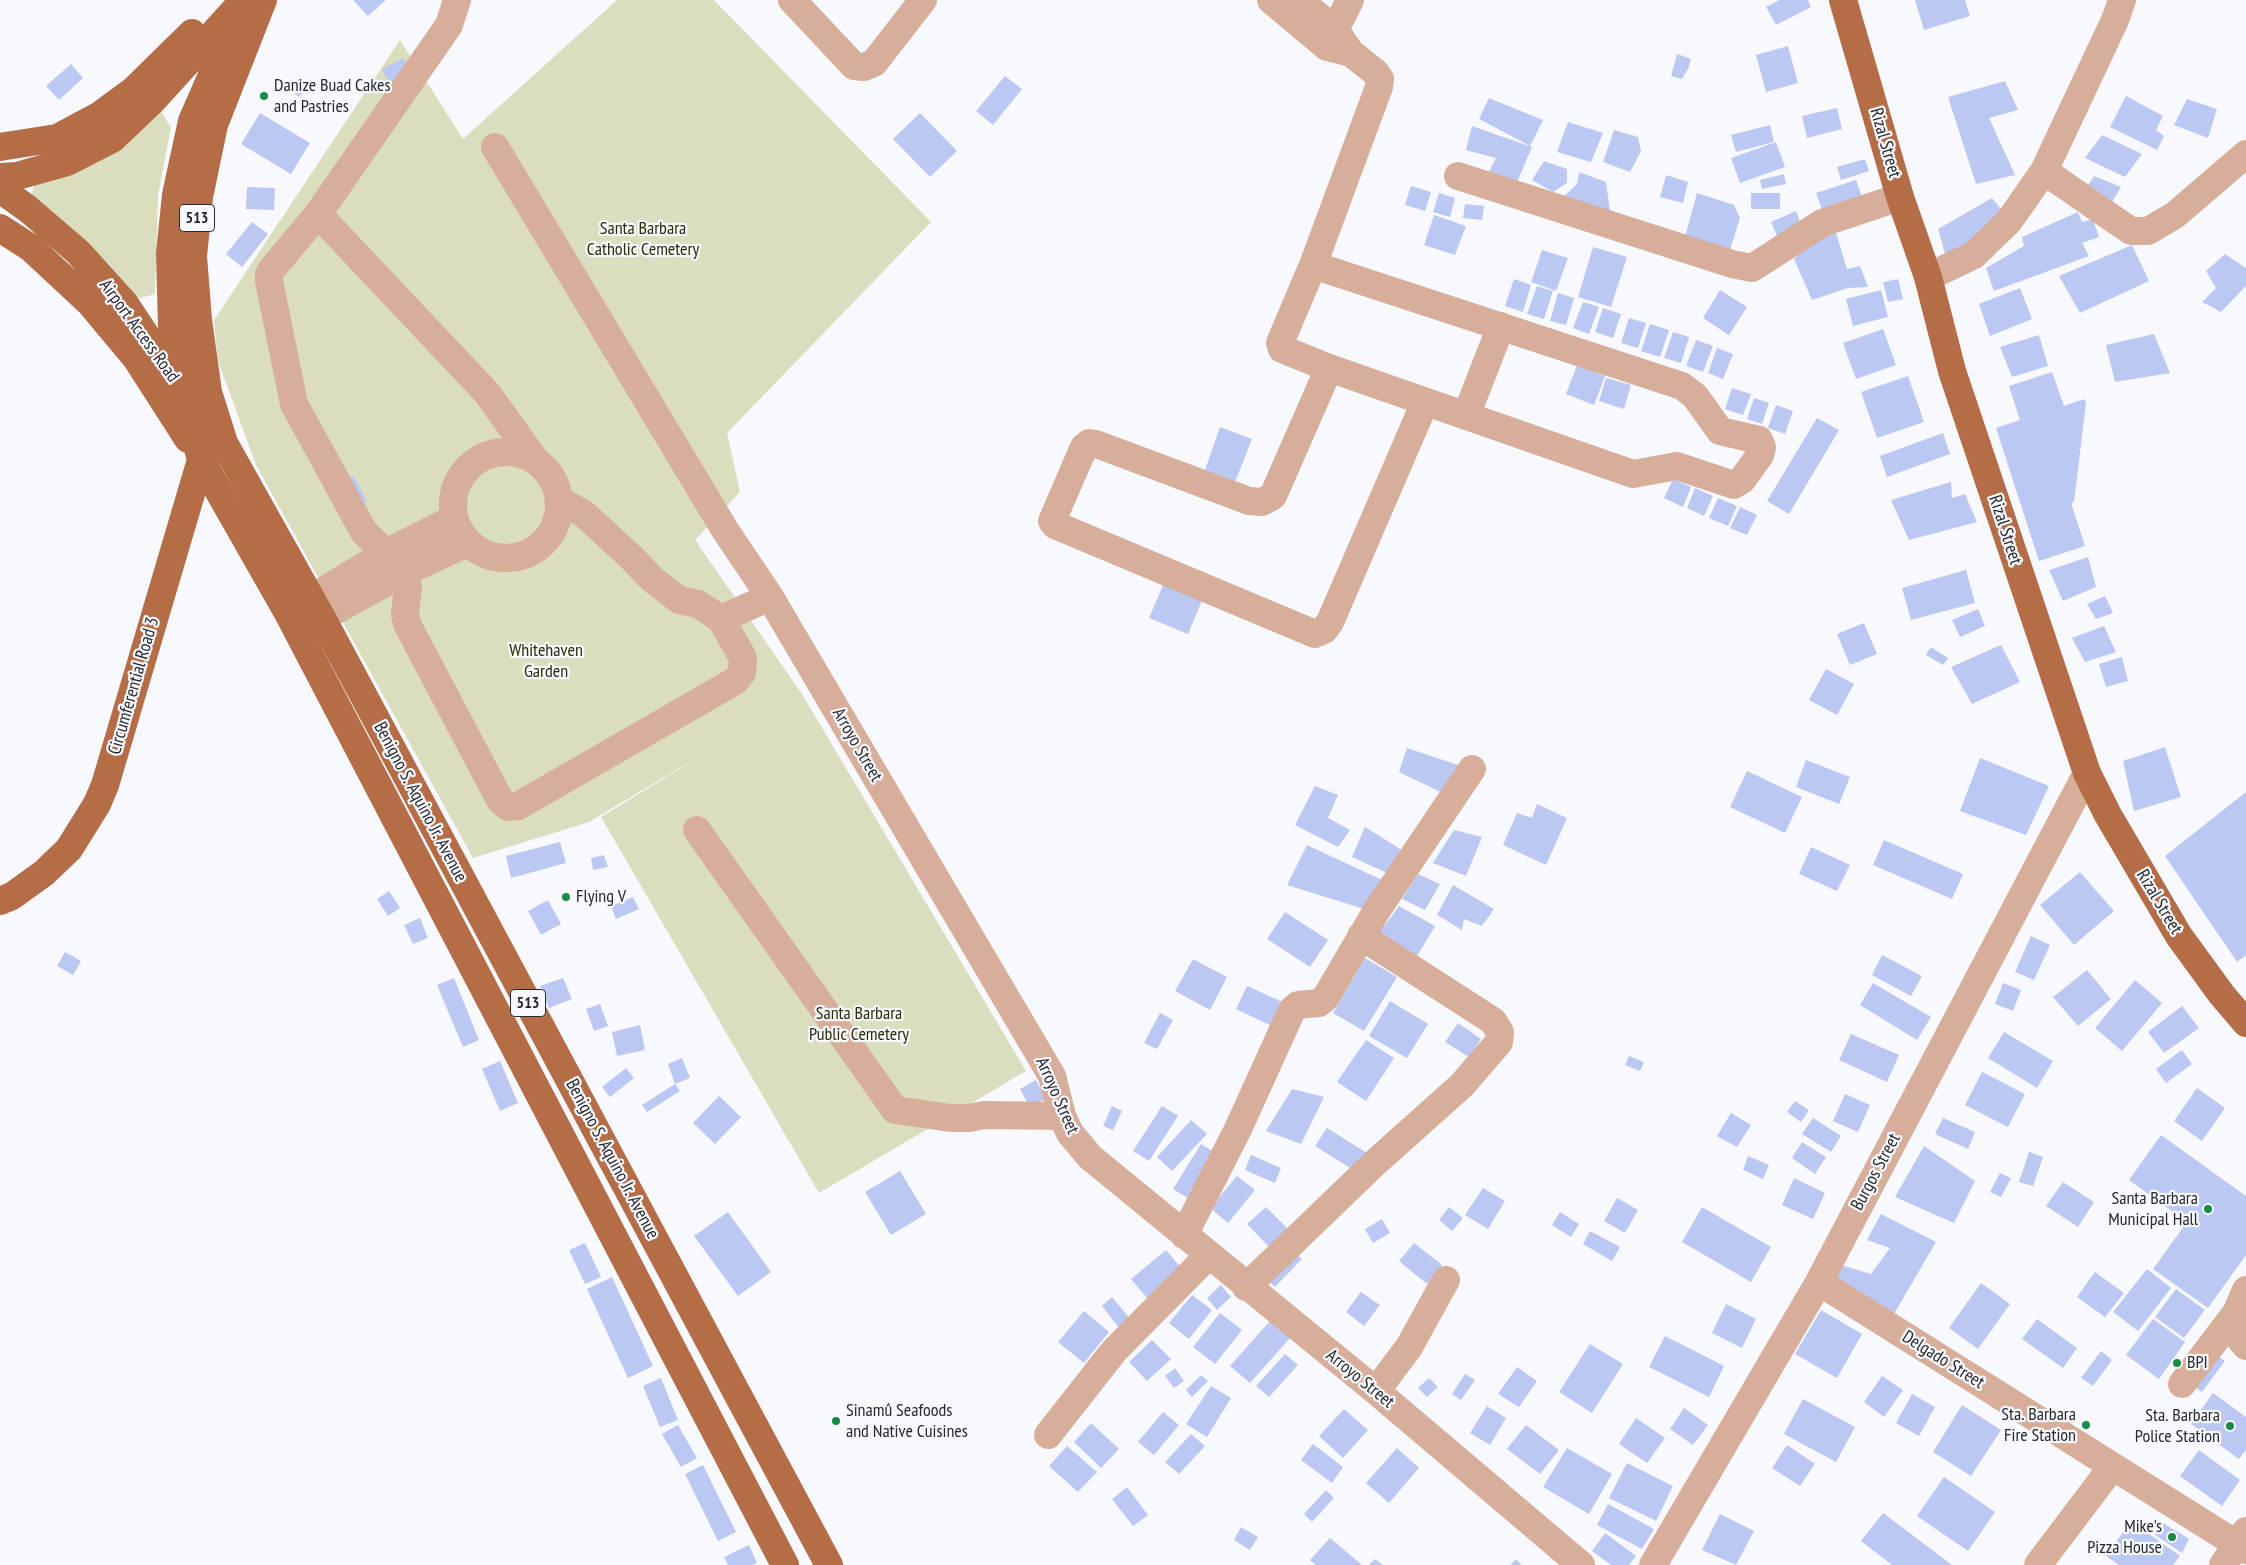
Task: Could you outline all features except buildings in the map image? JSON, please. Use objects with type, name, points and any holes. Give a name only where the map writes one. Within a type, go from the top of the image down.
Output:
[{"type":"main road","points":[[0,147],[57,138],[100,115],[134,90],[188,36],[232,0]]},
{"type":"main road","points":[[0,177],[17,176],[67,162],[112,139],[152,101],[244,0]]},
{"type":"main road","name":"Benigno S. Aquino Jr. Avenue","points":[[253,0],[226,44],[192,121],[176,195],[170,253],[172,327],[184,392],[201,460],[304,616],[829,1565]]},
{"type":"main road","name":"Benigno S. Aquino Jr. Avenue","points":[[263,0],[214,125],[199,197],[193,256],[198,320],[208,392],[224,442],[304,616],[785,1565]]},
{"type":"main road","name":"Rizal Street","points":[[1843,0],[1900,197],[1928,277],[1952,371],[2087,773],[2108,815],[2178,936],[2246,1023]]},
{"type":"main road","name":"Airport Access Road","points":[[0,188],[28,209],[78,252],[124,304],[184,392],[224,442]]},
{"type":"main road","name":"Airport Access Road","points":[[0,228],[31,248],[90,303],[136,358],[201,460]]},
{"type":"main road","points":[[201,460],[224,442]]},
{"type":"main road","name":"Circumferential Road 3","points":[[0,901],[12,896],[44,873],[62,855],[86,825],[97,804],[105,785],[201,460]]},
{"type":"street","points":[[457,0],[449,25],[318,214],[272,269],[269,274],[269,281],[294,404],[364,532],[396,560],[406,572],[408,587],[407,624],[500,800],[508,807],[518,806],[735,681],[742,673],[743,658],[721,619],[698,604],[679,600],[652,579],[584,514],[559,500]]},
{"type":"street","points":[[792,0],[854,66],[864,67],[874,63],[923,0]]},
{"type":"street","points":[[1271,0],[1330,38]]},
{"type":"street","points":[[1299,0],[1330,38]]},
{"type":"street","points":[[1313,265],[1682,386],[1695,396],[1720,430],[1759,440],[1762,447],[1760,455],[1742,480],[1734,484],[1677,466],[1634,474],[1329,368],[1282,349],[1280,343],[1313,265],[1379,87],[1380,79],[1375,72],[1351,53],[1327,48],[1330,38],[1350,0]]},
{"type":"street","points":[[1928,277],[1974,255],[2009,221],[2044,171],[2115,20],[2122,0]]},
{"type":"street","name":"Arroyo Street","points":[[495,147],[746,562],[770,597],[1052,1076],[1062,1116],[1070,1133],[1090,1157],[1246,1287],[1376,1391],[1581,1565]]},
{"type":"street","points":[[2044,171],[2131,231],[2148,231],[2175,215],[2246,154]]},
{"type":"street","points":[[1458,176],[1732,264],[1752,268],[1822,223],[1900,197]]},
{"type":"street","points":[[318,214],[488,393],[535,460],[550,475],[559,500],[558,517],[552,532],[542,545],[528,554],[512,559],[496,558],[480,553],[467,543],[458,532],[453,519],[452,500],[456,483],[467,468],[482,457],[500,452],[518,453],[535,460]]},
{"type":"street","points":[[1466,416],[1501,326]]},
{"type":"street","points":[[1329,368],[1273,496],[1262,502],[1249,502],[1089,443],[1084,447],[1052,521],[1055,525],[1315,634],[1324,630],[1330,622],[1425,402]]},
{"type":"street","points":[[304,616],[386,553],[453,519]]},
{"type":"street","points":[[304,616],[406,572],[467,543]]},
{"type":"street","points":[[721,619],[770,597]]},
{"type":"street","points":[[1184,1235],[1238,1129],[1292,1010],[1298,1005],[1322,1001],[1377,910],[1472,769]]},
{"type":"street","name":"Burgos Street","points":[[1654,1565],[1819,1282],[2087,773]]},
{"type":"street","points":[[697,830],[895,1110],[951,1118],[969,1118],[984,1115],[1062,1116]]},
{"type":"street","points":[[1246,1287],[1377,1161],[1462,1085],[1500,1042],[1500,1032],[1493,1021],[1362,936]]},
{"type":"street","points":[[1048,1435],[1114,1351],[1209,1255]]},
{"type":"street","points":[[1376,1391],[1409,1347],[1446,1280]]},
{"type":"street","name":"Delgado Street","points":[[1819,1282],[2238,1548]]},
{"type":"street","points":[[2241,1301],[2241,1340],[2246,1346]]},
{"type":"street","points":[[2182,1384],[2241,1301]]},
{"type":"street","points":[[2038,1565],[2112,1467]]},
{"type":"green space","points":[[617,0],[714,0],[931,222],[727,433],[740,492],[695,540],[802,694],[1026,1071],[819,1193],[601,817],[722,743],[589,822],[473,858],[256,465],[218,361],[214,320],[400,40],[463,139]]},
{"type":"green space","points":[[161,111],[171,128],[158,195],[155,294],[134,300],[31,198],[34,184]]},
{"type":"place","name":"Danize Buad Cakes and Pastries","points":[[264,96]]},
{"type":"place","name":"Flying V","points":[[566,897]]},
{"type":"place","name":"Santa Barbara Municipal Hall","points":[[2208,1209]]},
{"type":"place","name":"BPI","points":[[2177,1363]]},
{"type":"place","name":"Sinamû Seafoods and Native Cuisines","points":[[836,1421]]},
{"type":"place","name":"Sta. Barbara Fire Station","points":[[2086,1425]]},
{"type":"place","name":"Sta. Barbara Police Station","points":[[2230,1426]]},
{"type":"place","name":"Mike's Pizza House","points":[[2172,1537]]},
{"type":"park label","name":"Santa Barbara Catholic Cemetery","points":[[643,239]]},
{"type":"park label","name":"Whitehaven Garden","points":[[546,661]]},
{"type":"park label","name":"Santa Barbara Public Cemetery","points":[[859,1024]]}]
